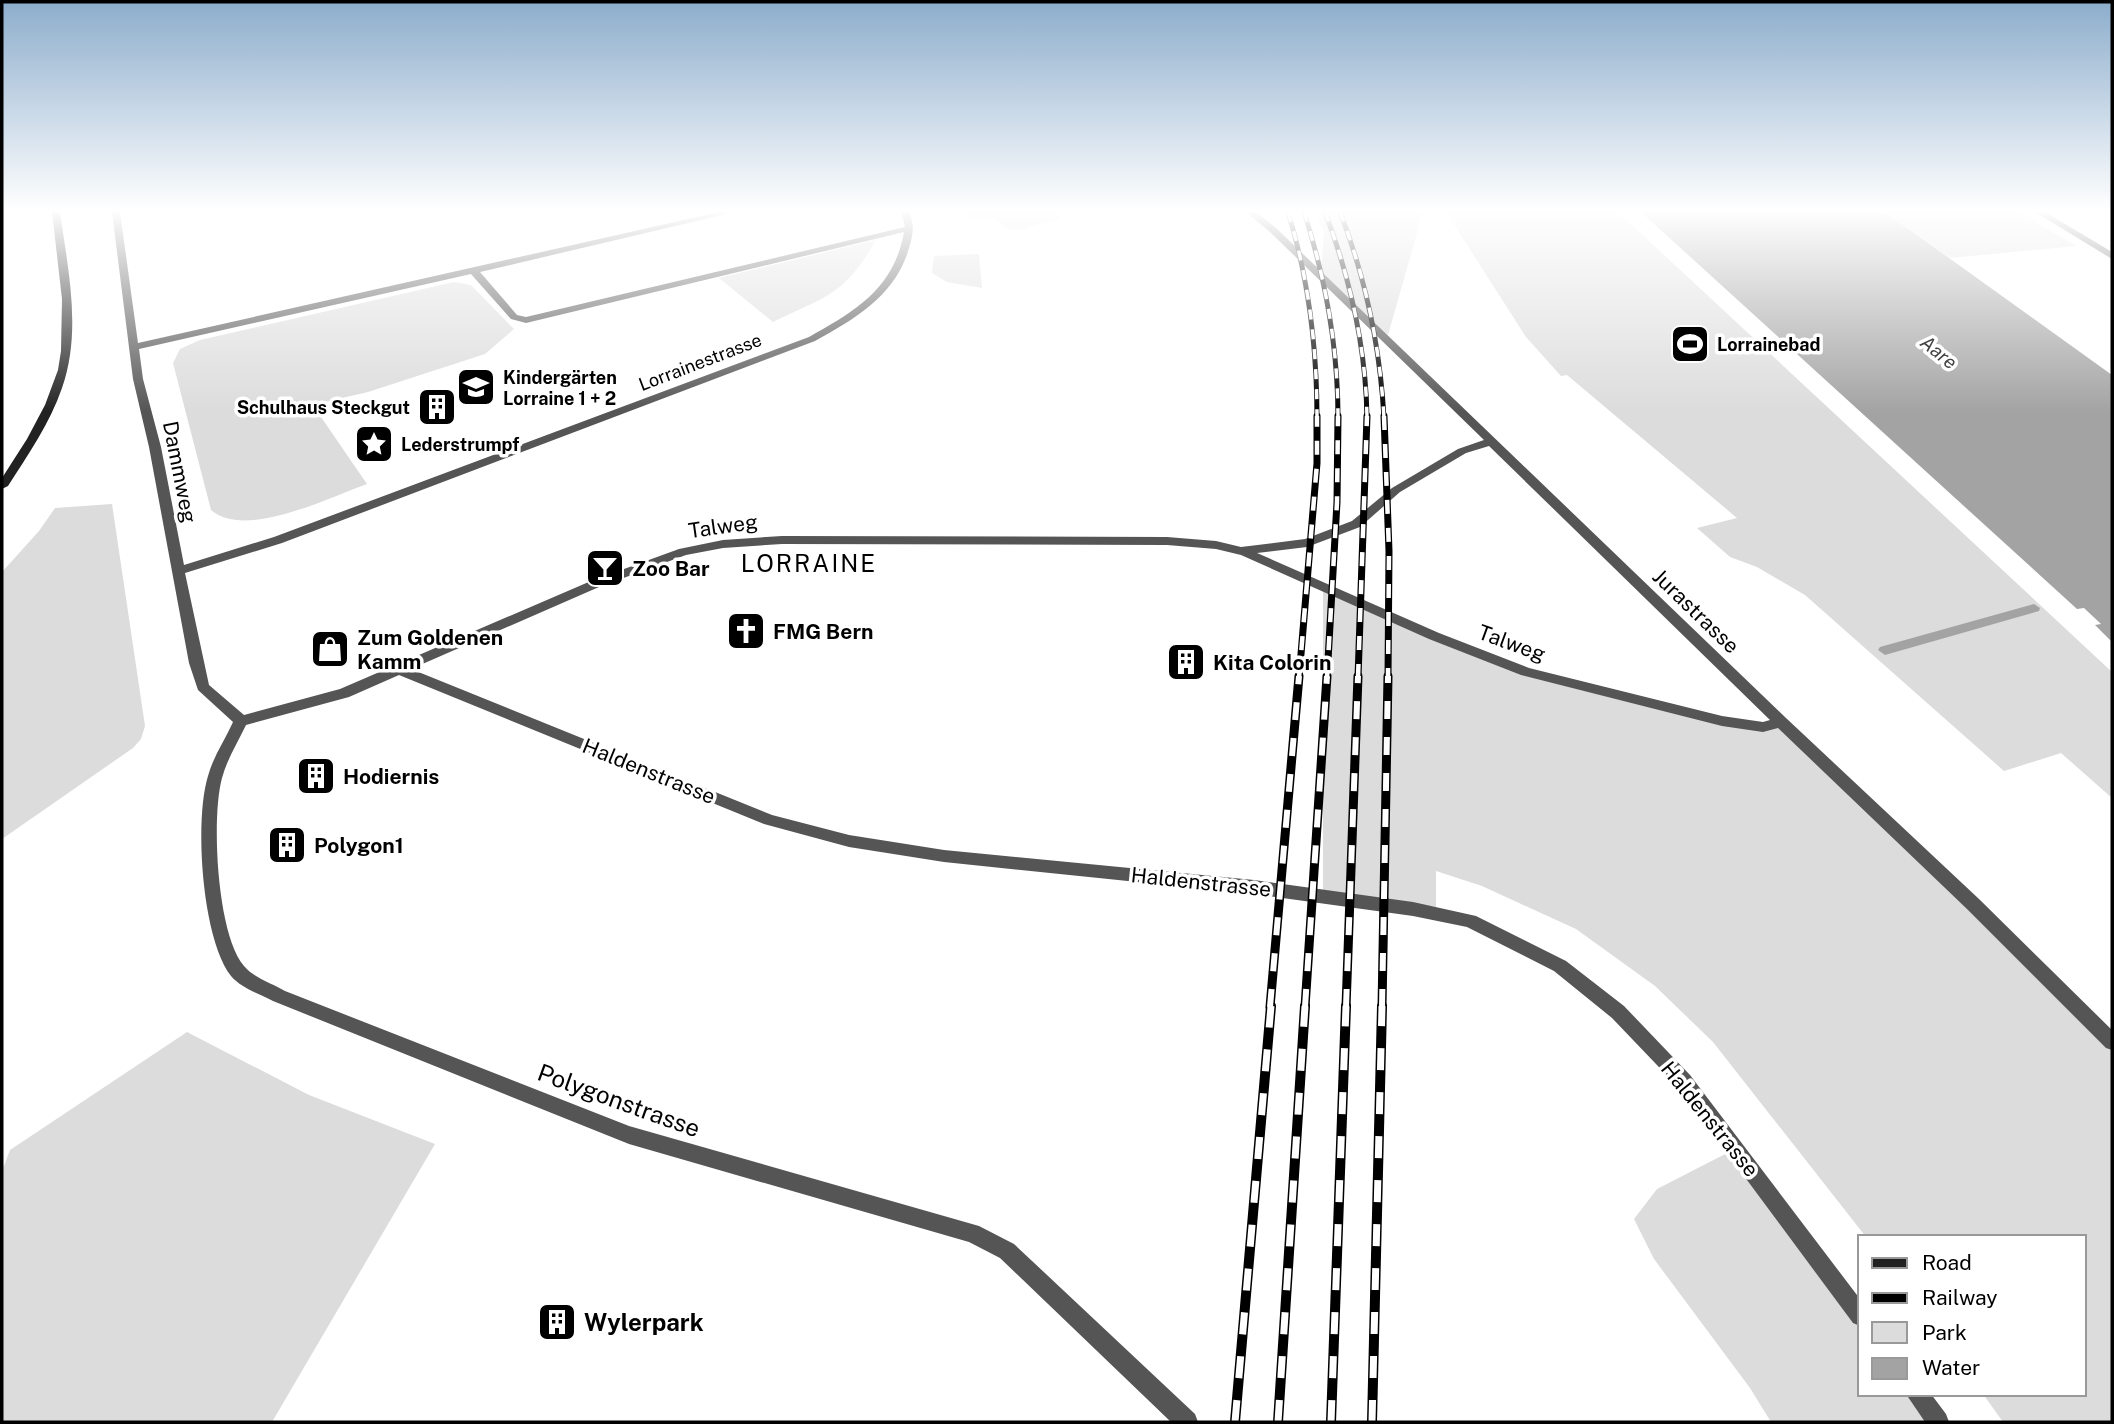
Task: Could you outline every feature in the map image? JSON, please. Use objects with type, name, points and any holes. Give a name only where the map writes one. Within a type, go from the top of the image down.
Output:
[{"type":"main road","points":[[2,486],[30,444],[60,379],[66,352],[64,278]]},
{"type":"street","name":"Dammweg","points":[[125,278],[138,379],[155,447],[203,687],[242,721]]},
{"type":"street","points":[[135,347],[437,278]]},
{"type":"street","points":[[479,278],[514,317],[526,320],[699,278]]},
{"type":"street","name":"Lorrainestrasse","points":[[178,571],[278,540],[812,339],[863,309],[891,278]]},
{"type":"street","name":"Jurastrasse","points":[[1323,278],[1973,904],[2112,1042]]},
{"type":"street","name":"Talweg","points":[[1241,551],[1307,543],[1348,528],[1396,489],[1462,451],[1490,442]]},
{"type":"street","name":"Talweg","points":[[242,721],[344,693],[630,570],[682,552],[723,544],[782,540],[1167,541],[1216,545],[1241,551],[1434,636],[1525,672],[1722,721],[1763,727],[1782,722]]},
{"type":"street","name":"Haldenstrasse","points":[[400,670],[769,820],[849,841],[944,856],[1254,887],[1413,909],[1470,921],[1560,966],[1618,1012],[1684,1081],[1858,1313]]},
{"type":"street","name":"Polygonstrasse","points":[[242,721],[214,782],[212,810],[215,914],[222,944],[239,972],[279,996],[629,1135],[972,1233],[1007,1251],[1187,1422]]},
{"type":"street","points":[[1918,1396],[1938,1422]]},
{"type":"green space","points":[[720,278],[849,278],[820,299],[773,322]]},
{"type":"green space","points":[[941,278],[981,278],[982,288],[947,282]]},
{"type":"green space","points":[[1328,278],[1404,278],[1388,335]]},
{"type":"green space","points":[[1489,278],[1689,278],[2112,672],[2112,798],[2061,753],[2004,771],[1805,595],[1757,567],[1730,557],[1697,528],[1737,518],[1567,375],[1561,376],[1526,337]]},
{"type":"green space","points":[[454,282],[471,285],[514,329],[485,354],[368,392],[316,404],[321,417],[367,484],[310,506],[266,518],[226,518],[211,510],[173,363],[180,349],[200,340]]},
{"type":"green space","points":[[112,504],[145,726],[141,739],[133,748],[2,839],[2,572],[39,531],[55,508]]},
{"type":"green space","points":[[1323,591],[1504,666],[1722,724],[1784,725],[1970,905],[2112,1048],[2112,1422],[2003,1422],[1984,1396],[2086,1396],[2086,1235],[1864,1235],[1713,1042],[1655,986],[1576,929],[1482,886],[1436,871],[1436,907],[1323,890]]},
{"type":"green space","points":[[187,1032],[309,1095],[435,1144],[272,1422],[2,1422],[2,1171],[10,1150]]},
{"type":"green space","points":[[1733,1150],[1858,1319],[1858,1396],[1914,1396],[1933,1422],[1771,1422],[1750,1388],[1654,1259],[1634,1219],[1657,1189]]},
{"type":"water","name":"Aare","points":[[1714,278],[1978,278],[2112,375],[2112,642],[2095,625],[2101,624],[2084,608],[2077,609]]},
{"type":"waterway","points":[[1885,650],[2034,608]]},
{"type":"railway","points":[[1304,278],[1315,365],[1317,418]]},
{"type":"railway","points":[[1322,278],[1336,365],[1338,418]]},
{"type":"railway","points":[[1347,278],[1364,365],[1367,417]]},
{"type":"railway","points":[[1361,278],[1379,365],[1384,418]]},
{"type":"railway","points":[[1384,416],[1389,551],[1388,678]]},
{"type":"railway","points":[[1358,678],[1367,417]]},
{"type":"railway","points":[[1299,678],[1317,463],[1317,418]]},
{"type":"railway","points":[[1327,678],[1337,502],[1338,418]]},
{"type":"railway","points":[[1270,1007],[1299,676]]},
{"type":"railway","points":[[1305,1007],[1327,676]]},
{"type":"railway","points":[[1346,1007],[1358,676]]},
{"type":"railway","points":[[1382,1007],[1388,676]]},
{"type":"railway","points":[[1235,1422],[1271,1006]]},
{"type":"railway","points":[[1278,1422],[1305,1006]]},
{"type":"railway","points":[[1331,1422],[1346,1006]]},
{"type":"railway","points":[[1372,1422],[1382,1006]]},
{"type":"place","name":"Lorrainebad","points":[[1690,344]]},
{"type":"place","name":"Kindergärten Lorraine 1 + 2","points":[[476,387]]},
{"type":"place","name":"Schulhaus Steckgut","points":[[437,407]]},
{"type":"place","name":"Lederstrumpf","points":[[374,444]]},
{"type":"place","name":"Zoo Bar","points":[[605,568]]},
{"type":"place","name":"FMG Bern","points":[[746,631]]},
{"type":"place","name":"Zum Goldenen Kamm","points":[[330,649]]},
{"type":"place","name":"Kita Colorin","points":[[1186,662]]},
{"type":"place","name":"Hodiernis","points":[[316,776]]},
{"type":"place","name":"Polygon1","points":[[287,845]]},
{"type":"place","name":"Wylerpark","points":[[557,1322]]},
{"type":"district","name":"LORRAINE","points":[[809,563]]}]
